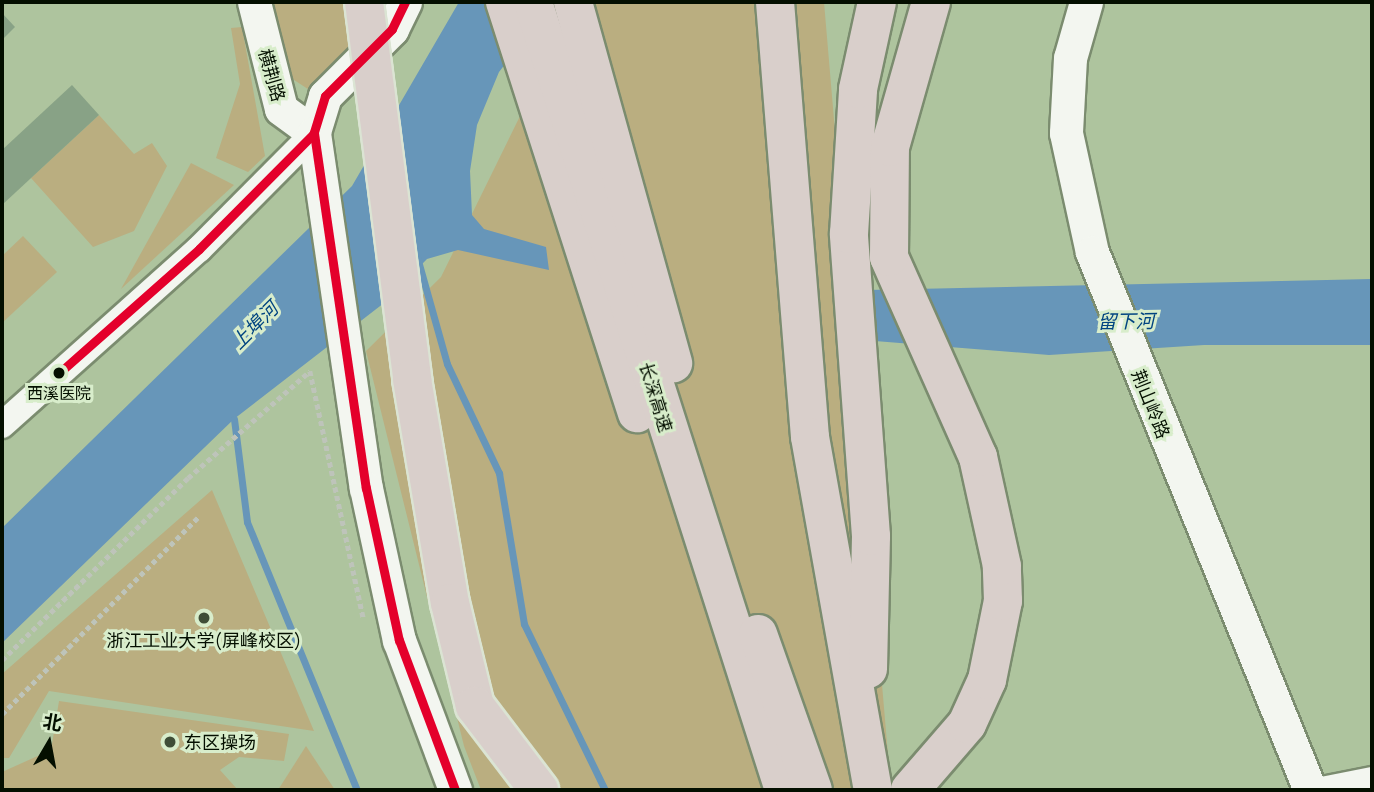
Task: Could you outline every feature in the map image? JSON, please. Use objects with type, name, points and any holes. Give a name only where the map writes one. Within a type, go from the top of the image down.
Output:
[{"type":"highway","points":[[364,2],[412,379],[450,603],[475,706],[539,790]]},
{"type":"highway","points":[[505,2],[538,67]]},
{"type":"highway","points":[[533,2],[538,67],[612,349],[750,695],[784,790]]},
{"type":"highway","points":[[775,2],[810,437],[870,772]]},
{"type":"highway","points":[[870,772],[871,536],[849,234],[858,89],[877,2]]},
{"type":"highway","points":[[910,790],[967,724],[987,680],[1000,636],[1002,566],[978,457],[889,257],[890,147],[931,2]]},
{"type":"highway","name":"长深高速","points":[[576,11],[667,345],[813,790]]},
{"type":"street","name":"横荆路","points":[[254,2],[281,109],[314,133]]},
{"type":"street","points":[[405,2],[392,29],[325,96],[314,133],[342,336],[399,640],[455,790]]},
{"type":"street","name":"荆山岭路","points":[[1086,2],[1070,58],[1066,133],[1092,252],[1143,386],[1310,790]]},
{"type":"street","points":[[2,425],[199,249],[314,133]]},
{"type":"street","points":[[1322,790],[1372,780]]},
{"type":"path","points":[[2,660],[223,447],[310,371],[351,580],[368,631]]},
{"type":"path","points":[[2,715],[198,517]]},
{"type":"shaded area","points":[[273,2],[396,2],[314,93],[291,78]]},
{"type":"shaded area","points":[[576,2],[824,2],[891,790],[481,790],[464,746],[366,351],[441,277]]},
{"type":"shaded area","points":[[242,27],[265,156],[248,172],[216,158],[240,84],[231,28]]},
{"type":"shaded area","points":[[99,115],[134,154],[152,143],[167,166],[134,231],[93,247],[31,178]]},
{"type":"shaded area","points":[[191,163],[234,185],[121,289]]},
{"type":"shaded area","points":[[23,236],[57,272],[2,323],[2,256]]},
{"type":"shaded area","points":[[212,490],[314,731],[49,691],[9,758],[2,758],[2,674]]},
{"type":"shaded area","name":"东区操场","points":[[59,701],[289,734],[284,761],[239,757],[220,770],[238,790],[2,790],[2,772],[51,750]]},
{"type":"shaded area","points":[[306,746],[335,790],[278,790]]},
{"type":"water","name":"上埠河","points":[[459,2],[553,2],[499,72],[477,125],[470,171],[472,215],[484,229],[546,247],[549,270],[458,250],[427,259],[384,303],[234,419],[2,643],[2,528],[352,186]]},
{"type":"water","name":"留下河","points":[[1372,279],[1372,345],[1204,345],[1049,355],[875,341],[868,290]]},
{"type":"building","points":[[2,13],[15,27],[2,40]]},
{"type":"building","points":[[72,85],[99,115],[2,205],[2,150]]},
{"type":"waterway","points":[[417,257],[447,364],[499,473],[524,624],[605,790]]},
{"type":"waterway","points":[[234,419],[247,522],[357,790]]},
{"type":"transit line","points":[[405,2],[392,29],[325,96],[314,133],[366,488],[399,640],[455,790]]},
{"type":"transit line","points":[[59,373],[199,249],[314,133]]},
{"type":"place","name":"西溪医院","points":[[59,373]]},
{"type":"place","name":"浙江工业大学(屏峰校区)","points":[[204,618]]},
{"type":"place","name":"东区操场","points":[[170,742]]}]
